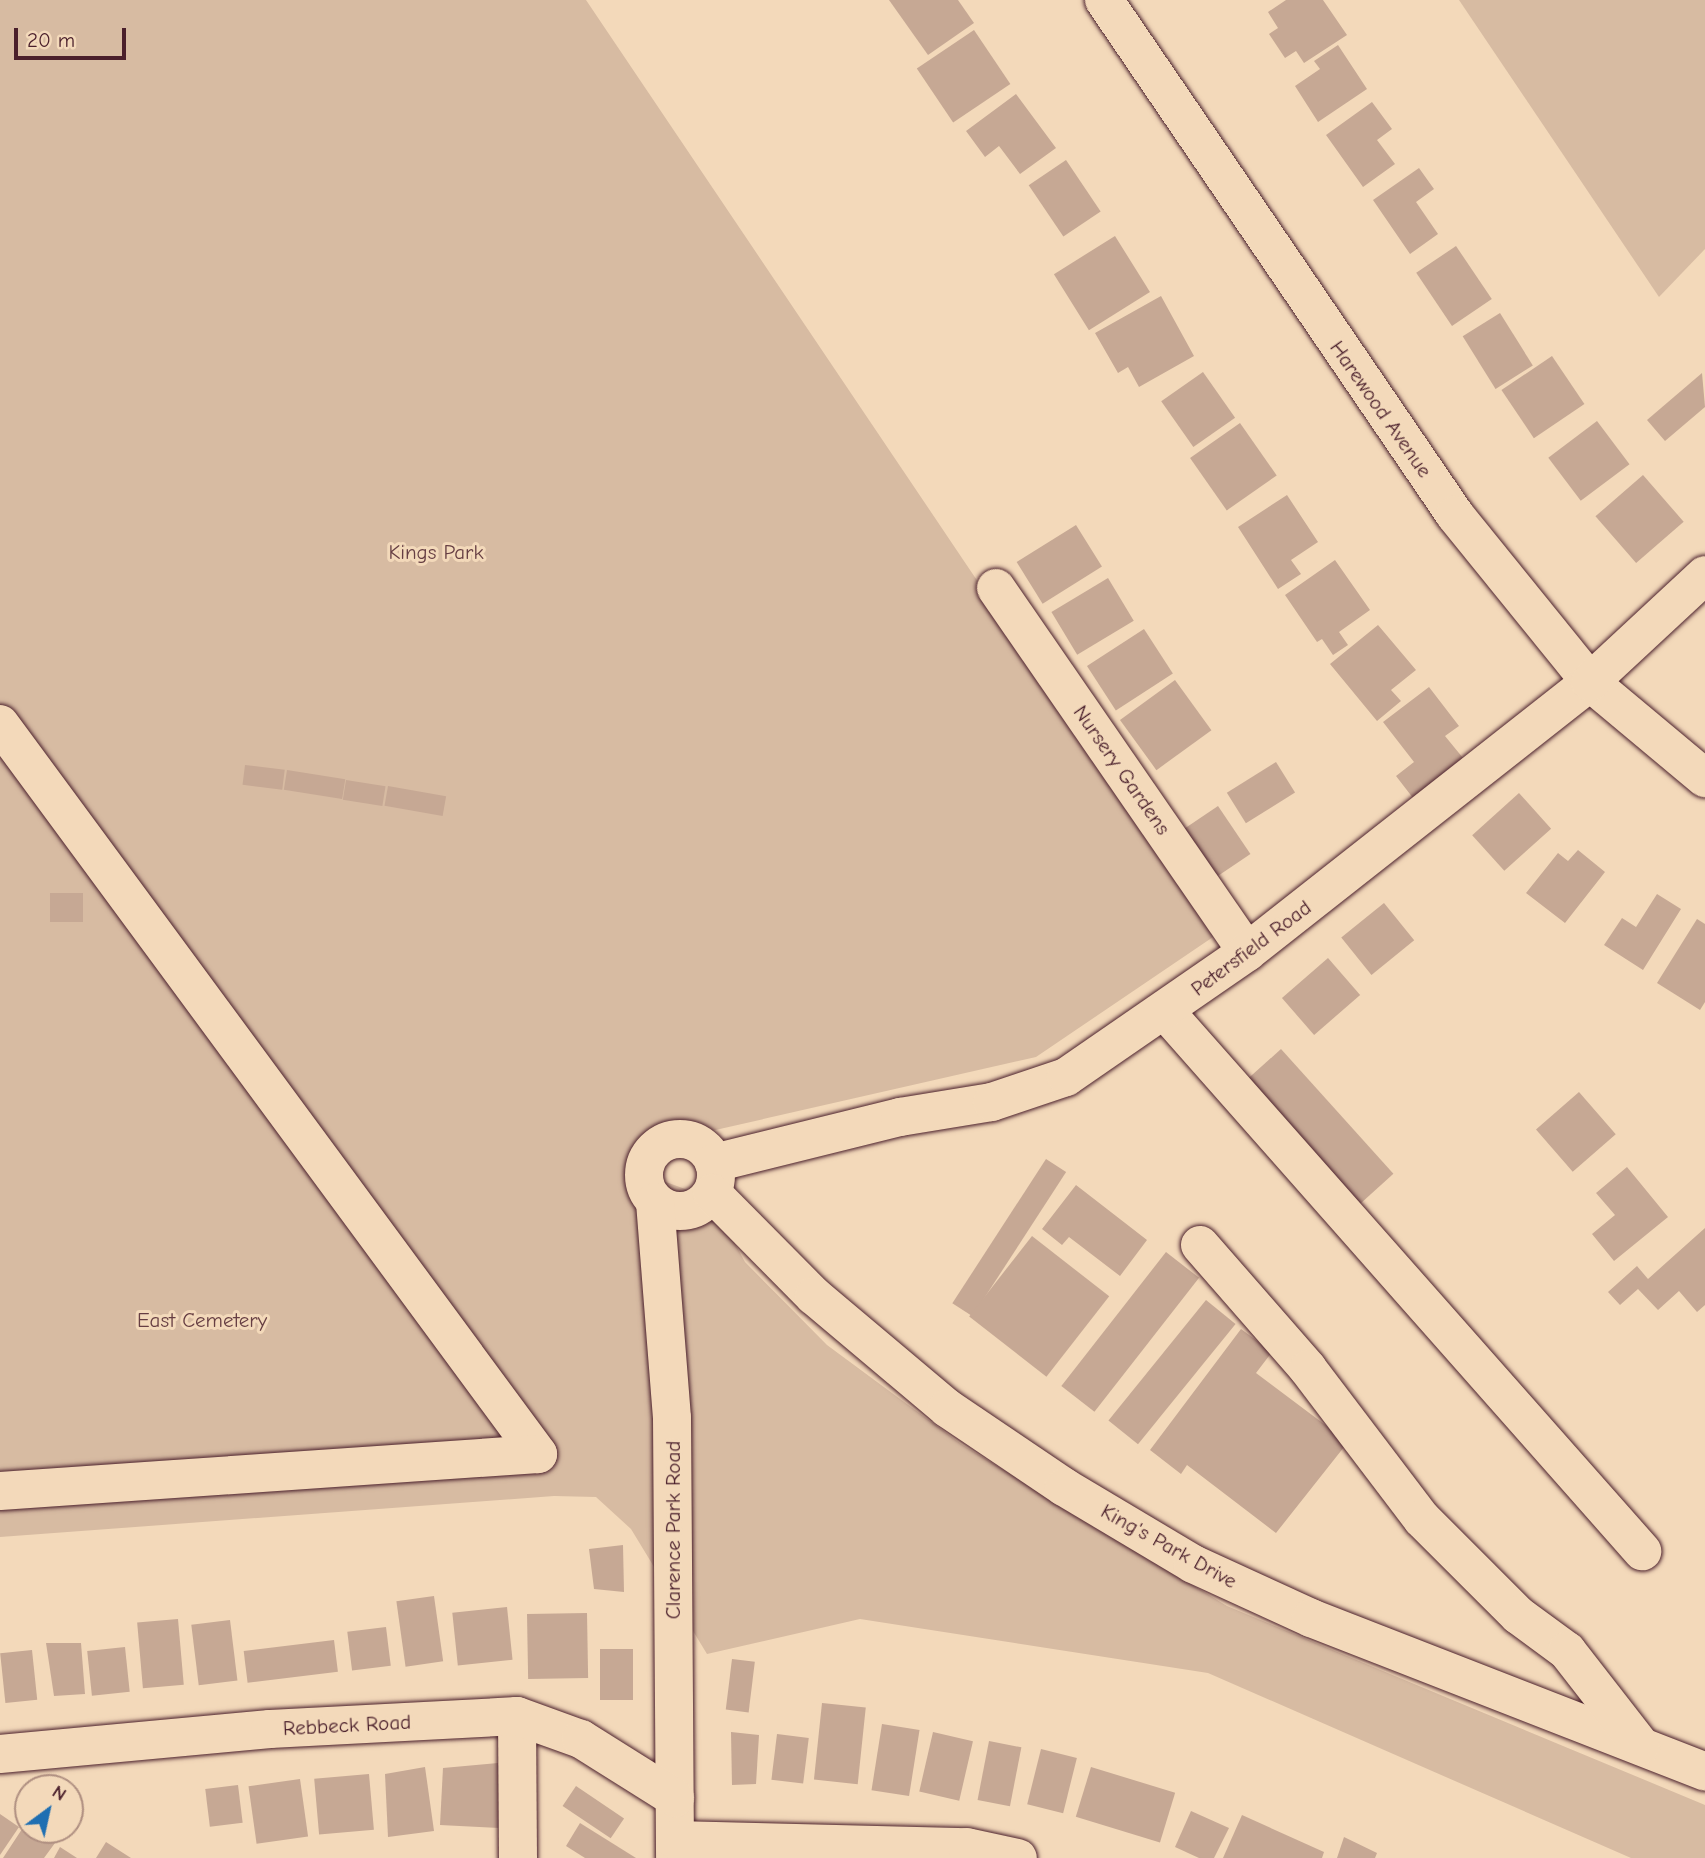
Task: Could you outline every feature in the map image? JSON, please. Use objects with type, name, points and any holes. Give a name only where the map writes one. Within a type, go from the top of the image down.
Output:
[{"type":"street","name":"Harewood Avenue","points":[[1104,0],[1340,352],[1455,515],[1590,682],[1705,778]]},
{"type":"street","name":"Petersfield Road","points":[[713,1178],[900,1117],[1004,1098],[1066,1077],[1247,952],[1590,682],[1705,575]]},
{"type":"street","name":"Nursery Gardens","points":[[996,589],[1247,952]]},
{"type":"street","points":[[0,724],[538,1454],[0,1491]]},
{"type":"street","points":[[1165,1011],[1642,1551]]},
{"type":"street","points":[[668,1140],[693,1141],[713,1178],[704,1203],[681,1212],[655,1202],[647,1193],[643,1168],[657,1147],[668,1140]]},
{"type":"street","name":"King's Park Drive","points":[[713,1178],[879,1355],[1011,1451],[1158,1543],[1311,1618],[1705,1772]]},
{"type":"street","name":"Clarence Park Road","points":[[655,1202],[672,1411],[675,1849]]},
{"type":"street","points":[[1200,1245],[1308,1369],[1422,1519],[1518,1615],[1567,1651],[1641,1746]]},
{"type":"street","points":[[517,1716],[517,1858]]},
{"type":"street","name":"Rebbeck Road","points":[[0,1754],[270,1729],[517,1716],[581,1739],[675,1798]]},
{"type":"street","points":[[675,1849],[860,1850],[967,1847],[1018,1858]]},
{"type":"green space","name":"Kings Park","points":[[0,0],[586,0],[1216,935],[1036,1057],[680,1138],[650,1163],[663,1181],[710,1198],[745,1262],[827,1345],[961,1444],[1227,1606],[1705,1805],[1705,1858],[1631,1858],[1208,1673],[860,1619],[707,1654],[631,1529],[596,1497],[554,1496],[0,1537]]},
{"type":"green space","points":[[1459,0],[1705,0],[1705,249],[1659,297]]},
{"type":"building","points":[[889,0],[958,0],[974,23],[928,55]]},
{"type":"building","points":[[1286,0],[1323,0],[1347,35],[1304,63],[1296,51],[1285,58],[1269,34],[1278,28],[1268,12]]},
{"type":"building","points":[[974,30],[1010,84],[953,122],[917,69]]},
{"type":"building","points":[[1338,45],[1367,89],[1318,122],[1295,86],[1320,69],[1314,61]]},
{"type":"building","points":[[1016,94],[1056,148],[1020,174],[999,146],[985,157],[966,131]]},
{"type":"building","points":[[1372,102],[1392,129],[1377,140],[1395,164],[1363,187],[1326,135]]},
{"type":"building","points":[[1066,160],[1101,211],[1063,237],[1029,185]]},
{"type":"building","points":[[1419,168],[1434,189],[1416,202],[1438,234],[1410,254],[1373,200]]},
{"type":"building","points":[[1115,236],[1150,292],[1089,330],[1054,274]]},
{"type":"building","points":[[1456,246],[1492,299],[1452,326],[1416,273]]},
{"type":"building","points":[[1161,296],[1194,356],[1139,387],[1128,367],[1118,373],[1095,333]]},
{"type":"building","points":[[1500,313],[1533,366],[1496,389],[1463,336]]},
{"type":"building","points":[[1552,356],[1584,404],[1534,438],[1501,390]]},
{"type":"building","points":[[1203,372],[1235,418],[1193,447],[1161,401]]},
{"type":"building","points":[[1702,373],[1705,407],[1665,441],[1647,420]]},
{"type":"building","points":[[1597,421],[1629,464],[1581,501],[1548,458]]},
{"type":"building","points":[[1240,423],[1277,475],[1227,510],[1190,458]]},
{"type":"building","points":[[1643,475],[1684,522],[1636,563],[1595,516]]},
{"type":"building","points":[[1287,495],[1318,542],[1291,560],[1301,574],[1278,589],[1238,527]]},
{"type":"building","points":[[1076,525],[1102,567],[1043,604],[1017,562]]},
{"type":"building","points":[[1335,560],[1370,610],[1339,632],[1348,645],[1333,655],[1322,639],[1317,642],[1285,595]]},
{"type":"building","points":[[1108,578],[1134,621],[1077,655],[1051,612]]},
{"type":"building","points":[[1378,625],[1416,670],[1391,690],[1401,701],[1377,721],[1330,664]]},
{"type":"building","points":[[1144,629],[1173,673],[1116,710],[1087,666]]},
{"type":"building","points":[[1175,680],[1211,730],[1156,770],[1120,720]]},
{"type":"building","points":[[1429,687],[1459,726],[1445,736],[1463,758],[1413,798],[1396,776],[1414,762],[1383,722]]},
{"type":"building","points":[[1276,762],[1295,793],[1246,823],[1227,793]]},
{"type":"building","points":[[245,765],[285,770],[282,790],[243,785]]},
{"type":"building","points":[[287,770],[345,779],[342,799],[284,790]]},
{"type":"building","points":[[346,780],[386,786],[382,806],[343,800]]},
{"type":"building","points":[[388,786],[446,796],[443,816],[385,806]]},
{"type":"building","points":[[1519,793],[1551,829],[1504,871],[1472,835]]},
{"type":"building","points":[[1218,806],[1250,854],[1216,878],[1183,829]]},
{"type":"building","points":[[1578,850],[1605,872],[1565,923],[1526,893],[1558,853],[1568,861]]},
{"type":"building","points":[[50,893],[83,893],[83,922],[50,922]]},
{"type":"building","points":[[1657,894],[1681,909],[1643,970],[1604,945],[1622,918],[1636,927]]},
{"type":"building","points":[[1384,903],[1414,940],[1371,975],[1341,938]]},
{"type":"building","points":[[1697,919],[1705,924],[1705,1002],[1700,1010],[1657,983]]},
{"type":"building","points":[[1328,958],[1360,995],[1314,1035],[1282,998]]},
{"type":"building","points":[[1281,1049],[1393,1174],[1360,1204],[1248,1079]]},
{"type":"building","points":[[1579,1092],[1616,1134],[1573,1172],[1536,1129]]},
{"type":"building","points":[[1046,1159],[1066,1172],[972,1316],[952,1303]]},
{"type":"building","points":[[1627,1167],[1668,1217],[1614,1261],[1592,1234],[1615,1215],[1596,1193]]},
{"type":"building","points":[[1076,1185],[1147,1240],[1120,1276],[1069,1237],[1062,1245],[1042,1229]]},
{"type":"building","points":[[1705,1228],[1705,1305],[1697,1312],[1679,1291],[1658,1310],[1638,1289],[1620,1305],[1608,1292],[1637,1266],[1648,1279]]},
{"type":"building","points":[[1032,1236],[1109,1296],[1046,1377],[969,1316]]},
{"type":"building","points":[[1166,1252],[1199,1278],[1094,1412],[1061,1386]]},
{"type":"building","points":[[1206,1300],[1236,1324],[1138,1444],[1108,1420]]},
{"type":"building","points":[[1241,1329],[1272,1352],[1256,1373],[1348,1442],[1276,1533],[1187,1465],[1181,1474],[1150,1450]]},
{"type":"building","points":[[623,1545],[624,1592],[594,1589],[589,1549]]},
{"type":"building","points":[[434,1596],[443,1661],[406,1667],[396,1601]]},
{"type":"building","points":[[507,1607],[513,1660],[458,1665],[452,1613]]},
{"type":"building","points":[[587,1613],[588,1678],[528,1679],[527,1614]]},
{"type":"building","points":[[178,1619],[184,1685],[143,1688],[137,1623]]},
{"type":"building","points":[[230,1620],[237,1681],[199,1685],[191,1625]]},
{"type":"building","points":[[386,1627],[391,1666],[352,1670],[347,1632]]},
{"type":"building","points":[[334,1640],[338,1672],[248,1683],[244,1651]]},
{"type":"building","points":[[46,1643],[81,1643],[85,1694],[54,1696]]},
{"type":"building","points":[[125,1647],[130,1692],[92,1696],[87,1651]]},
{"type":"building","points":[[600,1649],[633,1649],[633,1700],[600,1700]]},
{"type":"building","points":[[32,1650],[37,1700],[5,1703],[0,1653]]},
{"type":"building","points":[[732,1659],[755,1662],[749,1712],[726,1710]]},
{"type":"building","points":[[822,1703],[866,1708],[858,1784],[814,1780]]},
{"type":"building","points":[[882,1724],[920,1730],[909,1796],[872,1790]]},
{"type":"building","points":[[731,1732],[759,1735],[756,1784],[732,1785]]},
{"type":"building","points":[[933,1732],[973,1741],[959,1801],[919,1791]]},
{"type":"building","points":[[777,1734],[809,1738],[803,1784],[771,1780]]},
{"type":"building","points":[[989,1741],[1021,1747],[1010,1806],[978,1800]]},
{"type":"building","points":[[1041,1749],[1077,1758],[1063,1813],[1027,1804]]},
{"type":"building","points":[[498,1763],[499,1828],[440,1825],[443,1768]]},
{"type":"building","points":[[425,1767],[434,1831],[388,1837],[385,1774]]},
{"type":"building","points":[[1091,1767],[1175,1793],[1160,1842],[1076,1817]]},
{"type":"building","points":[[369,1774],[374,1830],[319,1835],[314,1779]]},
{"type":"building","points":[[300,1779],[308,1836],[257,1844],[249,1786]]},
{"type":"building","points":[[238,1785],[243,1823],[210,1827],[205,1789]]},
{"type":"building","points":[[576,1786],[624,1818],[611,1838],[563,1806]]},
{"type":"building","points":[[1191,1811],[1229,1828],[1214,1858],[1199,1858],[1175,1847]]},
{"type":"building","points":[[0,1814],[14,1824],[14,1834],[0,1855]]},
{"type":"building","points":[[1242,1815],[1324,1852],[1322,1858],[1223,1858]]},
{"type":"building","points":[[580,1823],[636,1858],[585,1858],[566,1846]]},
{"type":"building","points":[[1344,1837],[1377,1853],[1375,1858],[1337,1858]]},
{"type":"building","points":[[14,1841],[14,1844],[54,1844],[44,1858],[3,1858]]},
{"type":"building","points":[[106,1842],[131,1858],[96,1858]]},
{"type":"building","points":[[60,1847],[77,1858],[54,1858]]},
{"type":"park label","name":"East Cemetery","points":[[202,1320]]}]
